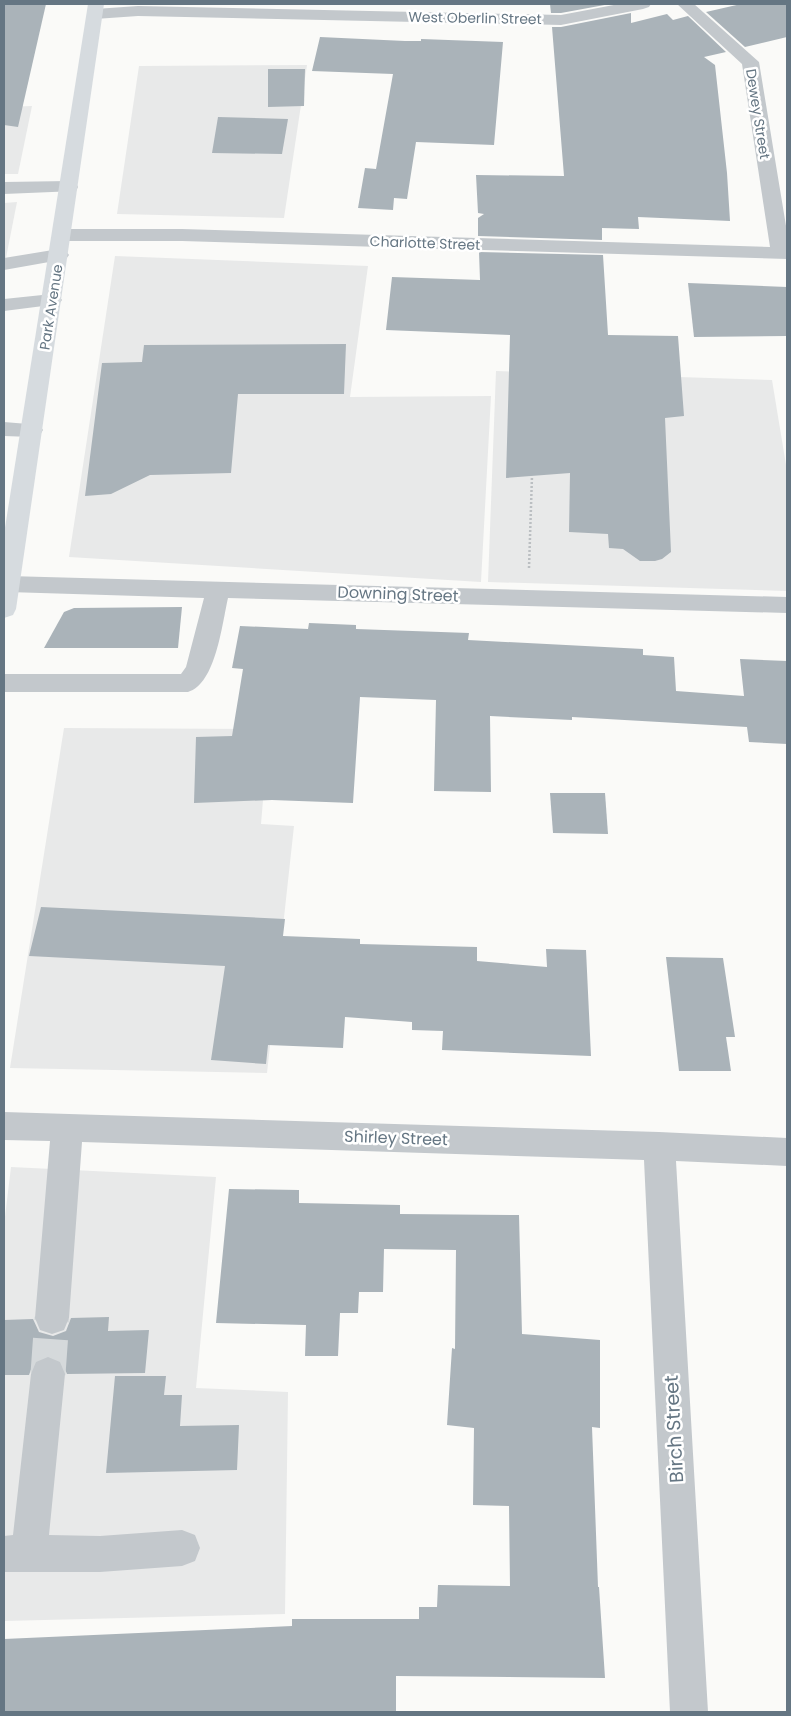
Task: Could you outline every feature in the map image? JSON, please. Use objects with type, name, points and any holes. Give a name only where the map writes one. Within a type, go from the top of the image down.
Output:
[{"type":"highway","name":"Park Avenue","points":[[5,597],[10,536],[32,430],[96,9]]},
{"type":"street","name":"West Oberlin Street","points":[[96,9],[561,20],[643,4]]},
{"type":"street","name":"Dewey Street","points":[[685,4],[750,62],[784,253]]},
{"type":"street","points":[[4,188],[69,187]]},
{"type":"street","name":"Charlotte Street","points":[[62,235],[182,235],[784,253]]},
{"type":"street","points":[[4,264],[59,255]]},
{"type":"street","points":[[4,305],[52,300]]},
{"type":"street","points":[[4,429],[32,430]]},
{"type":"street","points":[[4,683],[188,683],[198,670],[218,589]]},
{"type":"street","name":"Downing Street","points":[[5,597],[218,589],[787,605]]},
{"type":"street","name":"Shirley Street","points":[[4,1126],[659,1146],[787,1152]]},
{"type":"street","points":[[52,1318],[67,1129]]},
{"type":"street","name":"Birch Street","points":[[659,1146],[689,1712]]},
{"type":"street","points":[[48,1374],[16,1553],[100,1554],[182,1548]]},
{"type":"path","points":[[528,598],[532,476]]},
{"type":"shaded area","points":[[307,65],[284,218],[117,214],[139,66]]},
{"type":"shaded area","points":[[32,106],[18,174],[4,174],[4,107]]},
{"type":"shaded area","points":[[17,202],[4,268],[4,203]]},
{"type":"shaded area","points":[[115,256],[368,266],[350,397],[491,396],[481,582],[69,557]]},
{"type":"shaded area","points":[[496,371],[772,380],[787,471],[787,591],[488,582]]},
{"type":"shaded area","points":[[64,728],[269,729],[261,824],[294,826],[267,1073],[10,1068]]},
{"type":"shaded area","points":[[11,1167],[216,1177],[196,1388],[288,1392],[285,1614],[4,1621],[4,1225]]},
{"type":"building","points":[[4,4],[46,4],[18,127],[4,125]]},
{"type":"building","points":[[550,4],[610,4],[561,13],[551,13]]},
{"type":"building","points":[[741,4],[787,4],[787,37],[745,47],[706,12]]},
{"type":"building","points":[[631,13],[631,23],[667,14],[673,20],[688,16],[726,52],[704,57],[715,65],[727,173],[730,221],[638,217],[639,229],[602,228],[602,240],[478,236],[478,218],[484,214],[478,213],[476,175],[564,176],[552,27],[561,27]]},
{"type":"building","points":[[320,37],[405,41],[421,41],[421,39],[503,42],[494,145],[416,142],[407,199],[394,198],[393,210],[358,208],[365,168],[376,169],[393,74],[312,71]]},
{"type":"building","points":[[268,69],[305,69],[304,106],[268,107]]},
{"type":"building","points":[[218,117],[288,119],[282,154],[212,153]]},
{"type":"building","points":[[479,252],[603,255],[608,335],[678,336],[684,416],[665,418],[671,552],[662,559],[640,561],[623,549],[609,548],[608,534],[569,532],[570,473],[506,478],[510,335],[386,330],[392,277],[480,280]]},
{"type":"building","points":[[688,283],[787,287],[787,336],[694,337]]},
{"type":"building","points":[[346,344],[344,394],[238,394],[231,473],[150,475],[111,494],[85,496],[102,363],[142,362],[144,345]]},
{"type":"building","points":[[182,607],[178,648],[44,648],[64,612],[74,608]]},
{"type":"building","points":[[309,623],[356,625],[356,629],[469,633],[468,640],[643,649],[643,655],[674,657],[676,691],[744,696],[740,659],[787,661],[787,744],[749,742],[747,727],[572,717],[572,720],[490,716],[491,792],[434,791],[436,700],[360,697],[353,803],[272,800],[194,803],[196,737],[232,736],[243,669],[232,668],[240,626],[308,629]]},
{"type":"building","points":[[550,793],[605,793],[608,834],[553,833]]},
{"type":"building","points":[[41,907],[285,919],[283,936],[360,939],[360,944],[477,947],[477,961],[547,967],[546,949],[586,950],[591,1056],[442,1050],[443,1031],[412,1030],[412,1022],[345,1017],[343,1048],[268,1045],[266,1064],[211,1060],[225,966],[29,956]]},
{"type":"building","points":[[666,957],[723,958],[735,1037],[726,1037],[731,1071],[679,1071]]},
{"type":"building","points":[[229,1189],[299,1190],[299,1203],[400,1205],[400,1214],[519,1215],[522,1334],[600,1340],[600,1428],[592,1427],[598,1587],[605,1678],[396,1676],[396,1712],[4,1712],[4,1639],[292,1626],[292,1619],[419,1619],[419,1607],[437,1607],[438,1585],[510,1586],[509,1506],[473,1505],[474,1428],[447,1425],[452,1348],[455,1349],[456,1250],[384,1249],[383,1292],[359,1292],[358,1313],[340,1313],[338,1356],[305,1356],[306,1325],[216,1323]]},
{"type":"building","points":[[109,1317],[108,1331],[149,1330],[145,1373],[67,1374],[61,1360],[47,1355],[34,1361],[29,1375],[4,1375],[4,1320],[33,1319],[39,1332],[53,1336],[66,1331],[71,1318]]},
{"type":"building","points":[[115,1376],[166,1376],[164,1395],[182,1395],[180,1426],[239,1425],[237,1470],[106,1473]]},
{"type":"tunnel","points":[[48,1374],[52,1318]]}]
